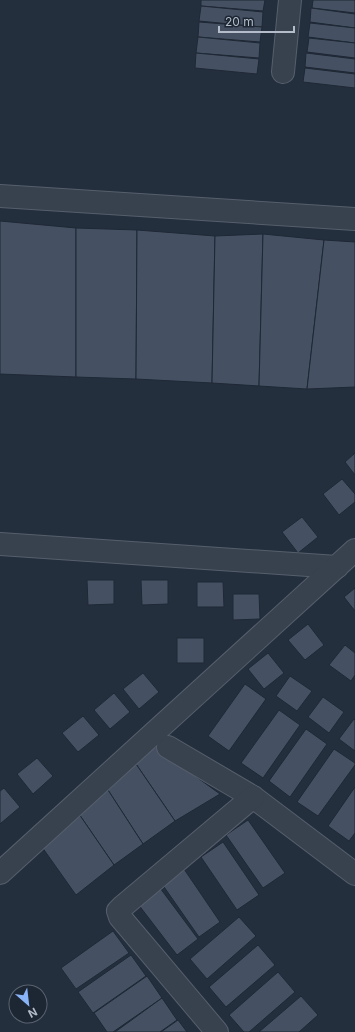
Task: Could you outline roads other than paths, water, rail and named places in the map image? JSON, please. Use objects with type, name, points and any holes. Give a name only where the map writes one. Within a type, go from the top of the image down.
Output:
[{"type":"street","points":[[283,72],[290,0]]},
{"type":"street","points":[[0,196],[355,219]]},
{"type":"street","points":[[0,544],[337,567]]},
{"type":"street","points":[[0,873],[355,550]]},
{"type":"street","points":[[168,747],[253,797],[355,874]]},
{"type":"street","points":[[217,1032],[120,916],[118,911],[253,797]]}]
